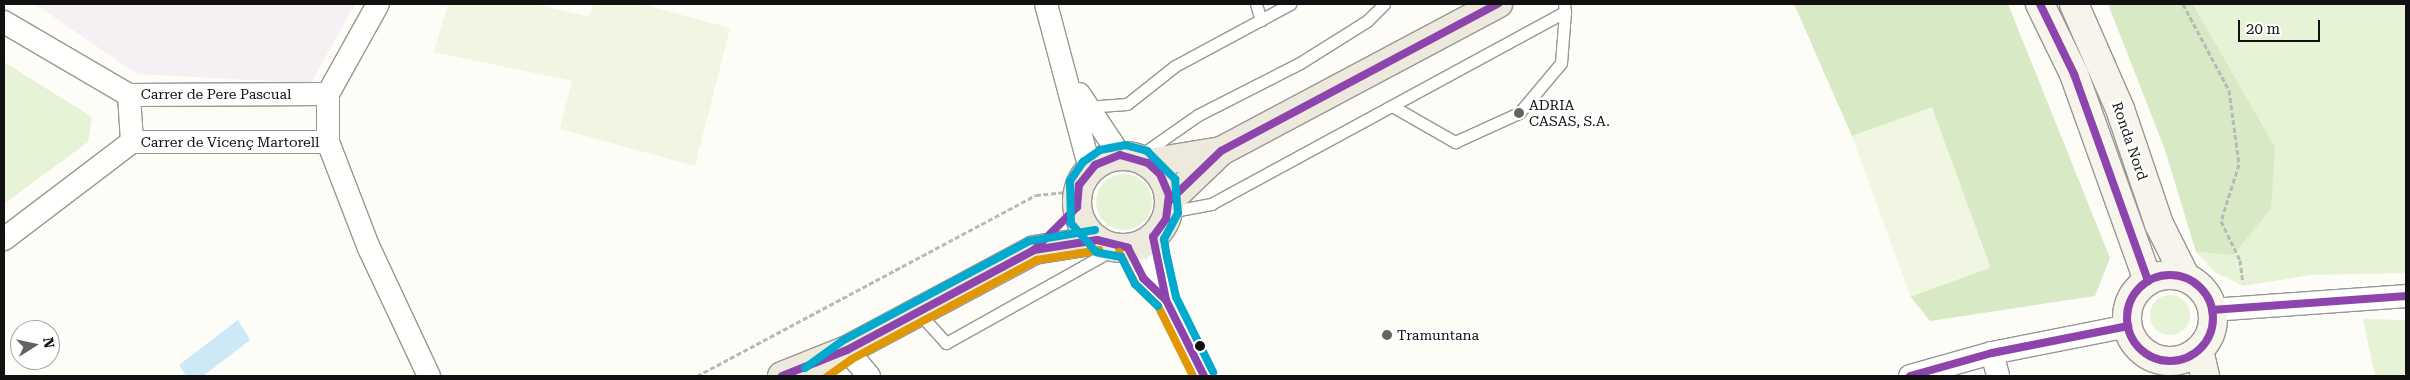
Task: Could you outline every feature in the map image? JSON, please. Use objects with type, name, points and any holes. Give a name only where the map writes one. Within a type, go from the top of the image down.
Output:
[{"type":"main road","points":[[1034,250],[1114,245],[1153,237],[1169,207],[1221,151],[1498,4]]},
{"type":"main road","points":[[782,376],[847,350],[1034,250],[1081,189],[1135,158],[1221,151]]},
{"type":"main road","points":[[1135,158],[1166,184],[1169,207]]},
{"type":"main road","points":[[1081,189],[1083,226],[1114,245]]},
{"type":"main road","points":[[811,376],[847,350]]},
{"type":"street","points":[[378,4],[328,94],[328,142],[369,248],[429,376]]},
{"type":"street","points":[[1046,4],[1065,66],[1085,107],[1135,158]]},
{"type":"street","points":[[2040,4],[2074,74],[2148,281]]},
{"type":"street","name":"Ronda Nord","points":[[2074,4],[2120,109],[2159,224],[2186,278],[2207,296],[2212,310]]},
{"type":"street","name":"Carrer de Pere Pascual","points":[[4,22],[129,95],[328,94]]},
{"type":"street","points":[[1065,66],[1081,189]]},
{"type":"street","name":"Carrer de Vicenç Martorell","points":[[129,95],[132,142]]},
{"type":"street","name":"Carrer de Vicenç Martorell","points":[[4,239],[132,142],[328,142]]},
{"type":"street","points":[[1153,237],[1166,300],[1204,376]]},
{"type":"street","points":[[1114,245],[1166,300]]},
{"type":"street","points":[[2186,278],[2160,276],[2148,281],[2131,300],[2128,326],[2141,349],[2166,368],[2177,360],[2199,350],[2210,332],[2212,310],[2406,296]]},
{"type":"street","points":[[1910,376],[1992,353],[2128,326]]},
{"type":"street","points":[[847,350],[869,376]]},
{"type":"street","points":[[2199,350],[2205,376]]},
{"type":"street","points":[[1992,353],[1998,376]]},
{"type":"lane","points":[[1256,4],[1261,20]]},
{"type":"lane","points":[[1085,107],[1127,104],[1176,66],[1290,4]]},
{"type":"lane","points":[[1135,158],[1198,115],[1300,63],[1367,21],[1384,4]]},
{"type":"lane","points":[[1392,106],[1455,142],[1519,113],[1561,63],[1564,8]]},
{"type":"lane","points":[[1169,207],[1211,204],[1392,106],[1564,8]]},
{"type":"lane","points":[[918,312],[946,343],[1114,245]]},
{"type":"path","points":[[2183,4],[2229,90],[2239,164],[2220,221],[2240,260],[2246,307]]},
{"type":"path","points":[[697,376],[1036,195],[1081,189]]},
{"type":"shaded area","points":[[35,4],[355,4],[311,83],[137,74]]},
{"type":"green space","points":[[448,4],[536,4],[590,17],[593,4],[641,4],[730,28],[695,166],[560,129],[572,81],[434,52]]},
{"type":"green space","points":[[1794,4],[2008,4],[2110,258],[2095,296],[1930,321],[1910,296],[1990,267],[1932,108],[1852,136]]},
{"type":"green space","points":[[2108,4],[2193,4],[2275,147],[2271,209],[2233,255],[2196,252],[2165,150]]},
{"type":"green space","points":[[2193,4],[2406,4],[2406,273],[2311,275],[2243,286],[2215,272],[2196,252],[2233,255],[2275,147]]},
{"type":"green space","points":[[4,62],[92,117],[88,142],[4,204]]},
{"type":"green space","points":[[1932,107],[1990,268],[1911,297],[1852,136]]},
{"type":"green space","points":[[1124,174],[1135,176],[1144,182],[1150,191],[1152,202],[1150,213],[1144,222],[1135,228],[1124,230],[1113,228],[1104,222],[1098,213],[1096,202],[1098,191],[1104,182],[1113,176]]},
{"type":"green space","points":[[2166,295],[2174,295],[2181,298],[2187,304],[2190,315],[2187,326],[2181,332],[2174,335],[2166,335],[2159,332],[2153,326],[2150,319],[2150,311],[2153,304],[2159,298]]},
{"type":"green space","points":[[2363,319],[2406,320],[2406,376],[2375,376]]},
{"type":"water","points":[[238,320],[250,340],[203,376],[186,376],[179,365]]},
{"type":"transit line","points":[[1169,201],[1221,151],[1498,4]]},
{"type":"transit line","points":[[2040,4],[2074,74],[2148,281]]},
{"type":"transit line","points":[[1158,306],[1135,284],[1121,257],[1096,252],[1071,223],[1070,181],[1083,162],[1100,150],[1125,145],[1147,151],[1175,179],[1178,213],[1164,239],[1167,257],[1176,297],[1213,372]]},
{"type":"transit line","points":[[1034,250],[1077,207],[1079,185],[1095,165],[1120,155],[1148,163],[1160,174],[1169,195],[1166,219],[1153,237],[1166,300],[1204,376]]},
{"type":"transit line","points":[[805,368],[842,341],[1029,241],[1095,230]]},
{"type":"transit line","points":[[782,376],[847,350],[1034,250],[1097,240],[1128,248],[1143,278],[1166,300]]},
{"type":"transit line","points":[[828,376],[852,359],[1037,260],[1099,250]]},
{"type":"transit line","points":[[1119,252],[1135,284],[1158,306],[1193,376]]},
{"type":"transit line","points":[[2170,275],[2186,279],[2200,288],[2209,302],[2213,318],[2209,334],[2200,348],[2186,357],[2170,361],[2154,357],[2140,348],[2131,334],[2127,318],[2131,302],[2140,288],[2154,279],[2170,275]]},
{"type":"transit line","points":[[2212,310],[2406,296]]},
{"type":"transit line","points":[[1910,376],[1992,353],[2128,326]]},
{"type":"place","name":"ADRIA CASAS, S.A.","points":[[1519,113]]},
{"type":"place","name":"Tramuntana","points":[[1387,335]]}]
